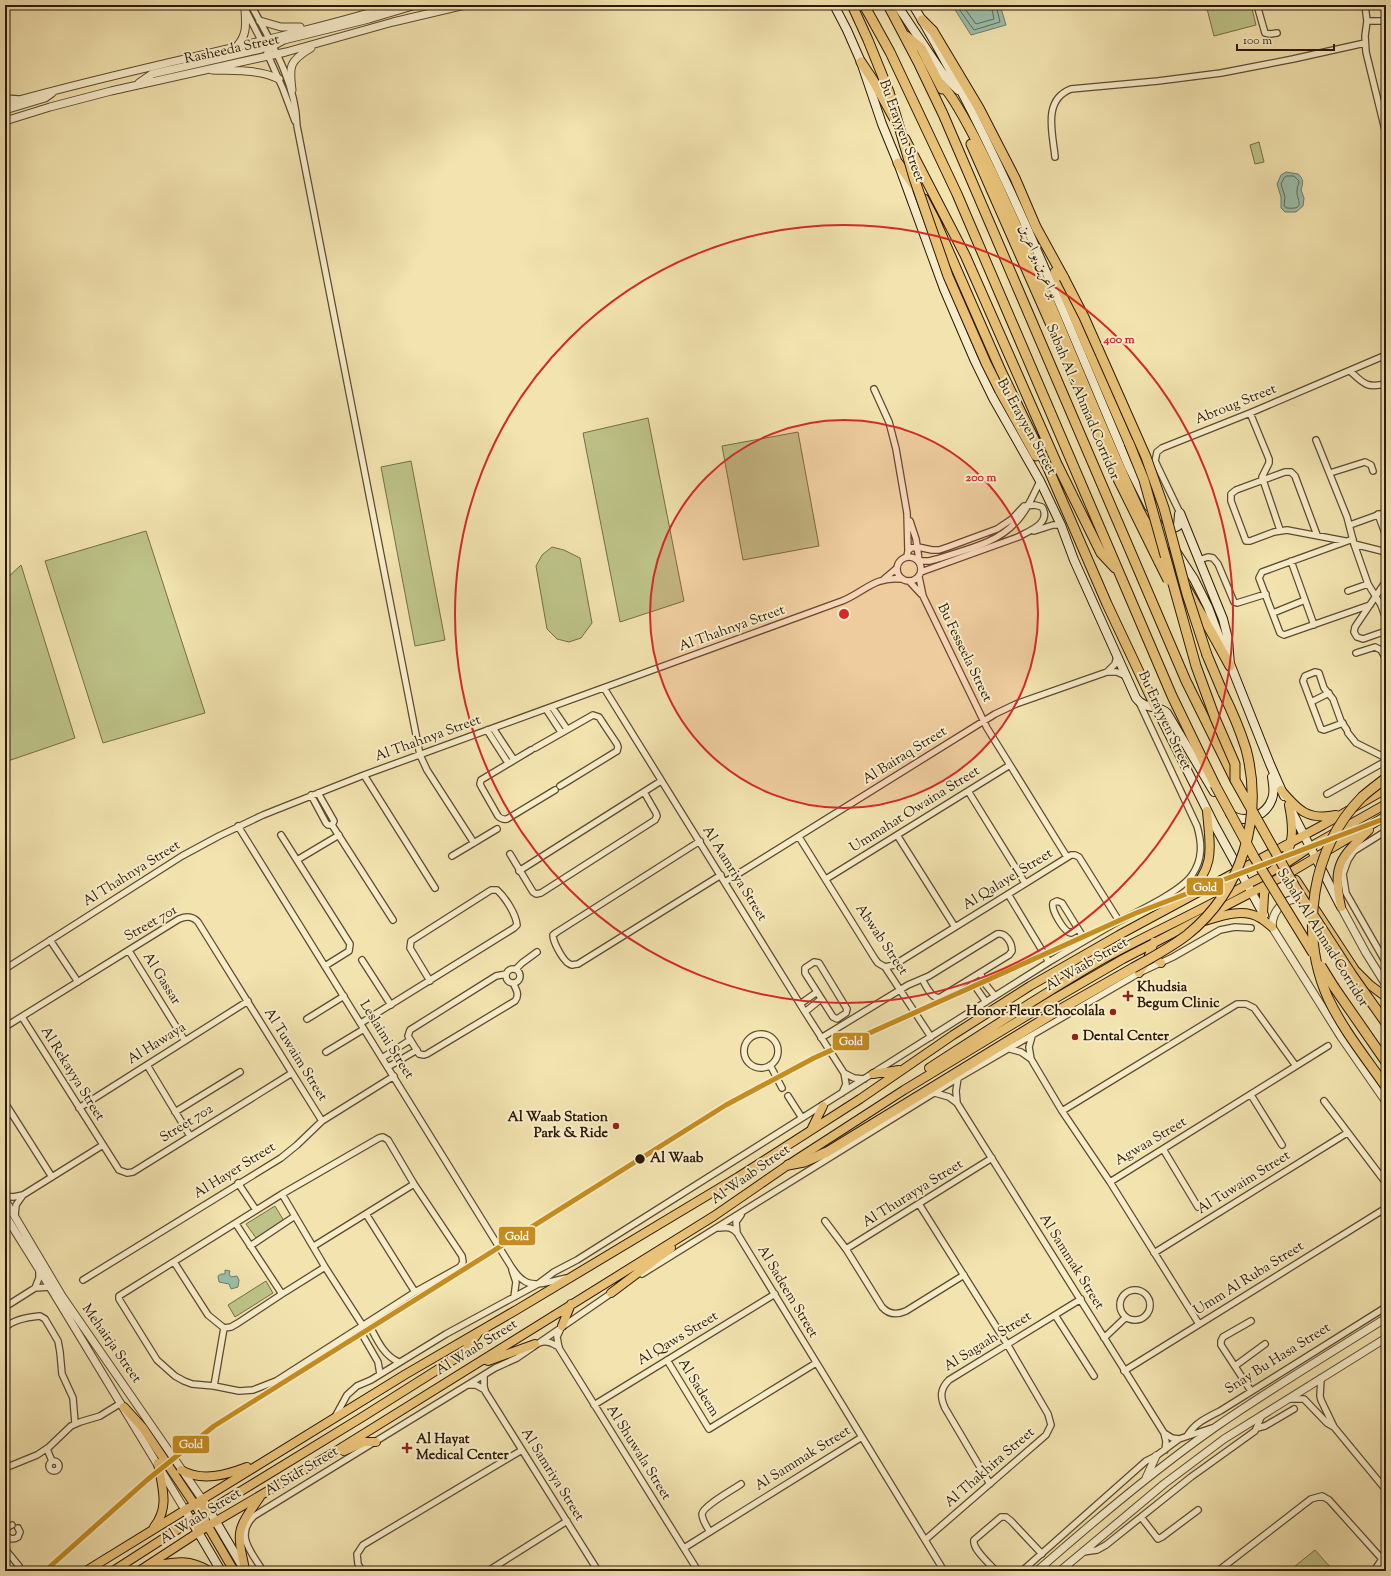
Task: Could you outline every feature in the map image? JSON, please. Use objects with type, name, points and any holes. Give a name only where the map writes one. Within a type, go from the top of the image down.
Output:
[{"type":"highway","points":[[852,5],[889,92],[934,240],[955,292],[1000,391],[1059,495]]},
{"type":"highway","name":"Bu Erayyen Street","points":[[864,5],[890,52],[957,194],[1172,696],[1215,785]]},
{"type":"highway","points":[[888,5],[905,35],[921,48],[939,83],[945,88],[958,108],[993,174],[1024,241],[1096,414],[1140,512],[1200,610],[1230,666]]},
{"type":"highway","points":[[788,1165],[804,1162],[827,1152],[1047,1017],[1136,971],[1173,945],[1203,921],[1229,885],[1247,844],[1252,810],[1248,758],[1235,720],[1207,655],[1187,594],[1160,496],[1146,457],[1084,317],[1041,234],[1009,166],[979,108],[933,31],[922,20]]},
{"type":"highway","name":"Sabah Al - Ahmad Corridor","points":[[905,35],[943,114],[1183,674],[1235,780]]},
{"type":"highway","points":[[861,62],[876,85],[965,255],[1057,464],[1101,553],[1105,559],[1118,570]]},
{"type":"highway","name":"بو اعرين,بو اعرين","points":[[939,83],[972,146],[1118,479],[1196,636],[1207,655]]},
{"type":"highway","points":[[898,163],[930,209],[1001,371],[1048,468],[1104,597],[1156,708]]},
{"type":"highway","points":[[1041,234],[1044,247],[1130,443],[1144,480],[1196,666],[1215,718],[1235,764],[1235,780]]},
{"type":"highway","points":[[1386,778],[1357,803],[1338,829],[1331,842],[1319,873],[1312,907],[1315,954],[1322,982],[1328,997],[1343,1024],[1386,1087]]},
{"type":"highway","name":"Sabah Al Ahmad Corridor","points":[[1235,780],[1294,887],[1352,975],[1386,1023]]},
{"type":"highway","name":"Sabah Al Ahmad Corridor","points":[[1215,785],[1257,862],[1334,988],[1386,1062]]},
{"type":"main road","name":"Bu Erayyen Street","points":[[834,5],[861,62],[882,124],[898,163],[944,289],[974,359],[993,398],[1040,481],[1139,702]]},
{"type":"main road","points":[[897,5],[945,77],[954,87],[962,92]]},
{"type":"main road","points":[[912,5],[962,92],[1007,184],[1130,467],[1159,526],[1185,565],[1201,593],[1270,764],[1303,836]]},
{"type":"main road","points":[[1159,526],[1167,529],[1175,528],[1178,526],[1180,513]]},
{"type":"main road","points":[[1180,513],[1223,619],[1228,639],[1230,666]]},
{"type":"main road","points":[[1139,702],[1149,708],[1161,709],[1167,713],[1257,862],[1264,866],[1280,866],[1290,872],[1355,970],[1370,985],[1386,997]]},
{"type":"main road","name":"Bu Erayyen Street","points":[[1156,708],[1207,811],[1239,871]]},
{"type":"main road","points":[[1225,810],[1234,817],[1246,819],[1257,816],[1267,807],[1272,800],[1274,792],[1270,764]]},
{"type":"main road","name":"Al Waab Street","points":[[86,1571],[406,1374],[518,1310],[738,1177],[1030,986],[1186,898],[1257,862],[1291,842],[1345,814],[1386,789]]},
{"type":"main road","points":[[1281,790],[1295,805],[1308,814],[1325,817],[1345,814]]},
{"type":"main road","points":[[904,1090],[929,1068],[1054,988],[1104,959],[1247,885],[1309,847],[1386,804]]},
{"type":"main road","points":[[1263,914],[1264,894],[1267,884],[1280,866],[1291,842],[1292,828],[1289,805]]},
{"type":"main road","points":[[1186,898],[1203,876],[1209,862],[1210,848],[1207,811]]},
{"type":"main road","points":[[1341,907],[1337,880],[1340,864],[1349,850],[1383,818]]},
{"type":"main road","name":"Al Waab Street","points":[[141,1570],[208,1526],[333,1453],[714,1216],[788,1165],[904,1090],[1056,998],[1154,942],[1290,872],[1383,818]]},
{"type":"main road","name":"Sabah Al Ahmad Corridor","points":[[1303,836],[1341,907]]},
{"type":"main road","points":[[1320,841],[1318,845],[1320,850],[1331,849]]},
{"type":"main road","points":[[1272,927],[1239,871],[1280,866],[1315,858]]},
{"type":"main road","points":[[1228,876],[1233,876],[1238,880],[1239,886],[1237,890]]},
{"type":"main road","points":[[1181,928],[1226,915],[1245,913],[1259,917],[1272,927]]},
{"type":"main road","points":[[1136,971],[1150,954],[1154,942]]},
{"type":"main road","points":[[1150,954],[1161,963]]},
{"type":"main road","points":[[873,1074],[904,1069]]},
{"type":"main road","points":[[811,1130],[823,1106]]},
{"type":"main road","points":[[611,1293],[714,1216]]},
{"type":"main road","points":[[562,1326],[571,1304]]},
{"type":"main road","points":[[113,1571],[456,1358],[469,1346],[480,1331]]},
{"type":"main road","points":[[470,1368],[535,1344]]},
{"type":"main road","points":[[123,1405],[143,1428],[194,1504],[234,1571]]},
{"type":"main road","points":[[333,1453],[344,1451],[364,1442],[376,1442]]},
{"type":"main road","points":[[181,1470],[195,1476],[218,1475],[231,1473],[263,1461]]},
{"type":"main road","points":[[145,1535],[157,1523],[163,1511],[164,1498],[158,1463]]},
{"type":"main road","points":[[245,1570],[239,1534],[243,1522],[261,1495]]},
{"type":"main road","points":[[202,1499],[217,1521],[245,1570]]},
{"type":"main road","points":[[199,1532],[198,1524],[204,1506],[202,1499]]},
{"type":"main road","points":[[185,1510],[194,1510],[209,1522],[217,1521]]},
{"type":"main road","points":[[185,1510],[221,1571]]},
{"type":"main road","points":[[141,1570],[184,1562],[200,1566],[209,1571]]},
{"type":"street","points":[[252,5],[292,90]]},
{"type":"street","name":"Rasheeda Street","points":[[269,39],[396,5]]},
{"type":"street","points":[[268,56],[268,51],[272,46],[284,40],[355,23],[416,5]]},
{"type":"street","name":"Rasheeda Street","points":[[5,121],[50,107],[138,84],[268,56],[465,5]]},
{"type":"street","points":[[1257,5],[1265,33],[1277,33]]},
{"type":"street","points":[[1365,5],[1367,21],[1365,42],[1366,52],[1386,134]]},
{"type":"street","points":[[244,8],[263,44],[297,126]]},
{"type":"street","points":[[236,46],[242,40],[245,32],[244,8]]},
{"type":"street","points":[[260,21],[276,26],[291,28],[347,16],[363,15]]},
{"type":"street","points":[[1367,21],[1386,21]]},
{"type":"street","points":[[138,84],[152,74],[263,44],[268,45],[269,39]]},
{"type":"street","points":[[1056,158],[1052,111],[1057,99],[1063,93],[1071,89],[1158,81],[1221,73],[1293,59],[1365,42]]},
{"type":"street","points":[[318,43],[294,60],[291,67],[290,76],[297,126],[420,755],[427,770],[474,843]]},
{"type":"street","name":"Rasheeda Street","points":[[5,104],[95,79],[236,46],[263,44]]},
{"type":"street","points":[[202,70],[251,72],[265,74],[279,80]]},
{"type":"street","points":[[5,110],[45,98],[53,91]]},
{"type":"street","points":[[5,98],[22,99]]},
{"type":"street","name":"Abroug Street","points":[[1180,513],[1157,467],[1155,461],[1157,452],[1167,445],[1250,413],[1386,355]]},
{"type":"street","points":[[1350,371],[1368,386],[1386,384]]},
{"type":"street","points":[[874,389],[889,422],[896,449],[907,513],[918,547],[919,561],[921,564],[920,574]]},
{"type":"street","points":[[1250,413],[1269,459],[1269,463],[1262,477],[1280,530]]},
{"type":"street","points":[[1316,440],[1350,525],[1353,541],[1368,584],[1381,605],[1386,619]]},
{"type":"street","points":[[1330,474],[1365,462],[1371,465],[1373,471]]},
{"type":"street","points":[[1317,535],[1291,472],[1285,472],[1233,491],[1230,498],[1246,541],[1250,541],[1280,530],[1292,530],[1345,541],[1353,541],[1386,552]]},
{"type":"street","points":[[908,554],[919,561],[929,561],[995,538],[1016,523],[1028,505],[1040,481]]},
{"type":"street","points":[[1018,537],[1038,526],[1043,521],[1045,516],[1042,507],[1028,505],[1021,508],[1012,519],[1003,526],[982,536],[939,550],[918,547],[911,548],[908,554],[900,560],[897,568],[898,574],[901,579],[909,581],[920,574],[1042,528],[1061,525]]},
{"type":"street","points":[[1350,525],[1386,512]]},
{"type":"street","points":[[907,513],[908,554]]},
{"type":"street","points":[[1378,514],[1386,536]]},
{"type":"street","points":[[1345,541],[1260,573],[1259,578],[1280,633],[1284,635],[1370,606]]},
{"type":"street","points":[[1199,560],[1208,557],[1213,558],[1218,564],[1234,602],[1237,603],[1266,594]]},
{"type":"street","points":[[1291,561],[1314,625]]},
{"type":"street","name":"Al Thahnya Street","points":[[882,580],[897,568]]},
{"type":"street","name":"Bu Fesseela Street","points":[[920,574],[923,596]]},
{"type":"street","name":"Al Thahnya Street","points":[[5,969],[182,856],[238,826],[311,795],[364,775],[850,598],[874,583],[882,580],[895,578],[901,579]]},
{"type":"street","name":"Bu Fesseela Street","points":[[909,581],[923,596],[984,721]]},
{"type":"street","points":[[1386,581],[1354,629],[1357,637],[1363,638],[1386,631]]},
{"type":"street","points":[[1348,590],[1368,584]]},
{"type":"street","points":[[1381,605],[1386,598]]},
{"type":"street","points":[[1273,613],[1305,600]]},
{"type":"street","points":[[1366,638],[1369,648]]},
{"type":"street","points":[[1356,653],[1369,648],[1378,648],[1386,659]]},
{"type":"street","points":[[1107,672],[1115,664],[1117,654]]},
{"type":"street","points":[[1107,672],[1118,672],[1127,676]]},
{"type":"street","name":"Al Bairaq Street","points":[[725,882],[984,721],[1016,704],[1107,672]]},
{"type":"street","points":[[1343,723],[1324,730],[1321,729],[1303,681],[1305,676],[1318,672],[1324,688],[1329,693],[1343,723],[1356,743],[1386,759]]},
{"type":"street","name":"Al Aamriya Street","points":[[604,688],[844,1073]]},
{"type":"street","points":[[1311,702],[1329,693]]},
{"type":"street","name":"Bu Erayyen Street","points":[[1139,702],[1198,826],[1201,838],[1200,858]]},
{"type":"street","points":[[549,708],[567,729]]},
{"type":"street","points":[[549,708],[562,732]]},
{"type":"street","points":[[555,790],[504,820],[500,819],[480,784],[484,777],[567,729],[593,715],[598,716],[617,744],[618,749],[560,786]]},
{"type":"street","points":[[984,721],[989,732],[1067,857]]},
{"type":"street","points":[[494,728],[514,760]]},
{"type":"street","points":[[487,730],[508,763]]},
{"type":"street","points":[[1327,794],[1386,759]]},
{"type":"street","name":"Ummahat Owaina Street","points":[[826,879],[1010,765]]},
{"type":"street","points":[[364,775],[435,888]]},
{"type":"street","points":[[519,871],[662,781]]},
{"type":"street","points":[[510,854],[533,892],[536,894],[540,893],[655,820],[657,816],[656,813],[644,792]]},
{"type":"street","points":[[968,792],[1025,883]]},
{"type":"street","points":[[318,793],[333,819],[334,823],[332,825]]},
{"type":"street","points":[[311,795],[326,823],[328,825],[332,825],[339,835],[393,920]]},
{"type":"street","name":"Leslaimi Street","points":[[238,826],[512,1268],[524,1281],[538,1284]]},
{"type":"street","points":[[452,856],[497,829]]},
{"type":"street","points":[[1386,831],[1354,851],[1346,865],[1343,880],[1349,898],[1386,963]]},
{"type":"street","points":[[281,834],[350,944],[349,951],[325,966]]},
{"type":"street","points":[[297,860],[339,835]]},
{"type":"street","points":[[897,835],[955,927]]},
{"type":"street","name":"Abwab Street","points":[[799,836],[875,959],[878,963],[885,967],[930,1037]]},
{"type":"street","points":[[700,841],[553,935],[553,941],[566,962],[572,965],[578,964],[721,874]]},
{"type":"street","name":"Al Qalayel Street","points":[[885,967],[894,965],[1067,857],[1075,855],[1079,857],[1120,921]]},
{"type":"street","name":"Al Waab Street","points":[[334,1419],[350,1391],[357,1386],[371,1380],[399,1362],[479,1316],[538,1284],[554,1272],[637,1223],[1049,962],[1174,891],[1185,884],[1192,876],[1200,858]]},
{"type":"street","points":[[326,1052],[391,1005],[518,925],[517,919],[501,893],[497,890],[491,890],[411,941],[410,948],[430,980]]},
{"type":"street","points":[[1008,894],[1049,962]]},
{"type":"street","points":[[1311,902],[1297,899],[1284,903],[1275,914],[1272,927],[1341,1037],[1386,1102]]},
{"type":"street","points":[[1078,929],[1071,933],[1066,931],[1052,908],[1053,903],[1057,900],[1062,903],[1086,940]]},
{"type":"street","name":"Sabah Al Ahmad Corridor","points":[[1341,907],[1366,953],[1386,985]]},
{"type":"street","name":"Street 701","points":[[5,1027],[182,918],[188,917],[193,918],[198,922],[248,1001]]},
{"type":"street","name":"Al Waab Street","points":[[376,1442],[502,1364],[516,1358],[611,1293],[958,1078],[1032,1036],[1136,971],[1161,963],[1220,930],[1236,927],[1251,928]]},
{"type":"street","points":[[821,1038],[900,990],[922,980],[997,934],[1003,934],[1012,946],[1012,951],[1009,955],[942,997],[937,998],[932,996],[922,980]]},
{"type":"street","points":[[50,940],[78,982]]},
{"type":"street","name":"Al Gassar","points":[[129,951],[185,1041]]},
{"type":"street","points":[[506,974],[507,979],[513,983],[518,994],[515,1001],[427,1054],[421,1055],[416,1050],[407,1034],[410,1030],[496,976],[506,974],[509,970],[516,969],[537,952]]},
{"type":"street","points":[[362,960],[391,1005]]},
{"type":"street","points":[[815,962],[819,963],[847,1009],[847,1012],[837,1019],[834,1018],[821,998],[805,971],[806,968],[815,962]]},
{"type":"street","points":[[513,983],[518,981],[520,977],[520,972],[516,969]]},
{"type":"street","points":[[980,974],[986,985],[995,996]]},
{"type":"street","points":[[970,979],[986,1002]]},
{"type":"street","points":[[800,1004],[817,992]]},
{"type":"street","points":[[307,1019],[344,996]]},
{"type":"street","points":[[805,1012],[821,998]]},
{"type":"street","name":"Al Hawaya","points":[[79,1108],[248,1001]]},
{"type":"street","name":"Al Tuwaim Street","points":[[248,1001],[322,1121]]},
{"type":"street","points":[[1062,1111],[1237,1004],[1246,1004],[1254,1008],[1296,1066]]},
{"type":"street","name":"Al Rekayya Street","points":[[22,1017],[103,1145]]},
{"type":"street","points":[[763,1033],[771,1036],[776,1043],[778,1051],[776,1059],[770,1065],[762,1068],[754,1067],[747,1062],[743,1055],[743,1046],[748,1039],[755,1034],[763,1033]]},
{"type":"street","points":[[1031,1059],[1029,1047],[1032,1036]]},
{"type":"street","points":[[382,1058],[410,1040]]},
{"type":"street","name":"Agwaa Street","points":[[1031,1059],[1062,1111],[1110,1182],[1328,1046]]},
{"type":"street","points":[[1010,1049],[1021,1052],[1031,1059]]},
{"type":"street","points":[[388,1067],[416,1050]]},
{"type":"street","points":[[147,1065],[190,1136]]},
{"type":"street","points":[[770,1065],[782,1088]]},
{"type":"street","points":[[175,1112],[240,1072]]},
{"type":"street","name":"Street 702","points":[[103,1145],[118,1170],[127,1173],[133,1172],[292,1073]]},
{"type":"street","points":[[844,1073],[854,1078],[864,1079]]},
{"type":"street","points":[[842,1094],[846,1084],[844,1073]]},
{"type":"street","name":"Al Hayer Street","points":[[83,1280],[238,1183],[281,1158],[322,1121],[394,1076]]},
{"type":"street","points":[[957,1103],[956,1090],[958,1078]]},
{"type":"street","points":[[935,1093],[949,1097],[957,1103]]},
{"type":"street","points":[[1251,1095],[1282,1145]]},
{"type":"street","points":[[788,1096],[802,1118]]},
{"type":"street","points":[[1324,1101],[1386,1183]]},
{"type":"street","points":[[5,1103],[52,1177]]},
{"type":"street","name":"Al Sammak Street","points":[[957,1103],[1164,1433],[1166,1442],[1165,1450]]},
{"type":"street","name":"Al Tuwaim Street","points":[[1154,1253],[1347,1133]]},
{"type":"street","points":[[381,1138],[388,1140],[414,1184],[463,1259],[460,1268],[415,1292],[266,1386],[252,1390],[239,1391],[214,1386],[192,1384],[175,1376],[157,1360],[119,1299],[119,1296],[236,1224],[256,1210],[381,1138]]},
{"type":"street","points":[[5,1196],[13,1197],[23,1195],[103,1145]]},
{"type":"street","points":[[1163,1149],[1198,1207]]},
{"type":"street","name":"Al Thurayya Street","points":[[846,1249],[992,1158]]},
{"type":"street","points":[[1110,1182],[1199,1324]]},
{"type":"street","points":[[238,1183],[256,1210]]},
{"type":"street","points":[[314,1246],[414,1184]]},
{"type":"street","points":[[282,1194],[325,1267],[363,1326],[386,1353],[393,1360],[399,1362]]},
{"type":"street","points":[[15,1217],[16,1205],[23,1195]]},
{"type":"street","name":"Mehairja Street","points":[[5,1200],[62,1296],[202,1499]]},
{"type":"street","name":"Al Thakhira Street","points":[[919,1204],[1007,1344],[1048,1414],[1050,1425],[1046,1435],[925,1540]]},
{"type":"street","name":"Umm Al Ruba Street","points":[[1124,1371],[1386,1208]]},
{"type":"street","points":[[738,1233],[736,1222],[742,1213]]},
{"type":"street","points":[[366,1214],[415,1292]]},
{"type":"street","name":"Mehairja Street","points":[[5,1215],[123,1405],[134,1426],[158,1463],[185,1510]]},
{"type":"street","points":[[250,1246],[295,1216]]},
{"type":"street","points":[[825,1221],[846,1249],[882,1307],[890,1313],[900,1314],[906,1311],[964,1275]]},
{"type":"street","points":[[236,1224],[282,1294]]},
{"type":"street","points":[[717,1228],[729,1227],[738,1233]]},
{"type":"street","name":"Al Sadeem Street","points":[[738,1233],[862,1437]]},
{"type":"street","points":[[174,1262],[208,1315],[224,1328],[238,1324],[325,1267]]},
{"type":"street","name":"Leslaimi Street","points":[[512,1268],[516,1282],[514,1297]]},
{"type":"street","points":[[35,1288],[40,1270]]},
{"type":"street","points":[[538,1284],[572,1276]]},
{"type":"street","points":[[5,1308],[35,1288],[50,1287]]},
{"type":"street","points":[[1132,1290],[1144,1292],[1150,1303],[1150,1309],[1147,1314],[1143,1318],[1137,1320],[1125,1318],[1119,1307],[1119,1301],[1122,1296],[1132,1290]]},
{"type":"street","name":"Al Qaws Street","points":[[594,1405],[775,1294]]},
{"type":"street","name":"Al Sagaah Street","points":[[990,1484],[945,1408],[942,1401],[942,1389],[949,1380],[1081,1299]]},
{"type":"street","name":"Snay Bu Hasa Street","points":[[1187,1436],[1193,1426],[1386,1307]]},
{"type":"street","points":[[1055,1315],[1094,1376]]},
{"type":"street","points":[[5,1328],[9,1324],[16,1321],[38,1316],[45,1319],[56,1337],[59,1347],[62,1374],[73,1398],[75,1423]]},
{"type":"street","points":[[1104,1338],[1125,1318]]},
{"type":"street","name":"Snay Bu Hasa Street","points":[[1037,1571],[1145,1479],[1216,1426],[1386,1318]]},
{"type":"street","points":[[1251,1321],[1223,1337],[1221,1345],[1251,1391]]},
{"type":"street","points":[[363,1326],[378,1362],[380,1374]]},
{"type":"street","points":[[559,1348],[557,1336],[562,1326]]},
{"type":"street","points":[[214,1386],[224,1328]]},
{"type":"street","points":[[1060,1571],[1164,1484],[1224,1439],[1386,1338]]},
{"type":"street","points":[[535,1344],[547,1342],[559,1348]]},
{"type":"street","points":[[1235,1366],[1265,1344]]},
{"type":"street","name":"Al Shuwala Street","points":[[559,1348],[698,1571]]},
{"type":"street","name":"Al Sadeem","points":[[667,1360],[709,1429],[816,1363]]},
{"type":"street","name":"Al Samriya Street","points":[[484,1375],[485,1391],[598,1571]]},
{"type":"street","points":[[1321,1378],[1320,1396],[1334,1427],[1386,1490]]},
{"type":"street","points":[[468,1385],[476,1385],[485,1391]]},
{"type":"street","points":[[1288,1399],[1304,1399],[1327,1423],[1334,1427]]},
{"type":"street","points":[[5,1468],[31,1459],[47,1449],[75,1423],[100,1416],[123,1405]]},
{"type":"street","points":[[1257,1428],[1265,1426],[1294,1410]]},
{"type":"street","points":[[1082,1552],[1097,1550],[1104,1547],[1190,1477],[1252,1433],[1257,1428],[1262,1415]]},
{"type":"street","name":"Snay Bu Hasa Street","points":[[1022,1571],[1141,1466],[1179,1439],[1216,1426]]},
{"type":"street","points":[[1164,1433],[1179,1439]]},
{"type":"street","name":"Al Sammak Street","points":[[684,1548],[862,1437],[944,1571]]},
{"type":"street","name":"Al Sidr Street","points":[[263,1571],[246,1542],[246,1527],[249,1521],[254,1516],[376,1442]]},
{"type":"street","points":[[47,1449],[52,1461]]},
{"type":"street","points":[[362,1571],[358,1564],[357,1554],[363,1545],[522,1450]]},
{"type":"street","points":[[1145,1479],[1156,1456]]},
{"type":"street","points":[[710,1532],[702,1514],[709,1505],[741,1484]]},
{"type":"street","points":[[1219,1571],[1311,1499],[1322,1496],[1329,1500],[1382,1559]]},
{"type":"street","points":[[1141,1517],[1158,1538],[1162,1537],[1198,1510]]},
{"type":"street","points":[[996,1571],[973,1543],[974,1540],[1001,1517],[1006,1517],[1011,1521],[1042,1554]]},
{"type":"street","points":[[488,1571],[567,1521]]},
{"type":"street","points":[[12,1539],[7,1537],[6,1531],[8,1527],[15,1526],[20,1532],[18,1537],[12,1539],[5,1549],[19,1566]]},
{"type":"street","points":[[1374,1571],[1386,1553]]},
{"type":"green space","points":[[1206,5],[1251,5],[1256,25],[1214,36]]},
{"type":"green space","points":[[1259,142],[1264,162],[1255,164],[1250,145]]},
{"type":"green space","points":[[648,418],[684,601],[620,622],[583,433]]},
{"type":"green space","points":[[798,432],[819,546],[743,560],[722,446]]},
{"type":"green space","points":[[411,461],[445,640],[415,646],[381,467]]},
{"type":"green space","points":[[146,531],[205,713],[103,743],[45,561]]},
{"type":"green space","points":[[552,547],[564,550],[580,558],[592,623],[581,638],[569,642],[557,639],[547,629],[536,566],[542,555]]},
{"type":"green space","points":[[21,565],[75,738],[5,762],[5,580]]},
{"type":"green space","points":[[275,1206],[284,1221],[256,1238],[246,1224]]},
{"type":"green space","points":[[266,1281],[273,1293],[235,1317],[228,1305]]},
{"type":"green space","points":[[1315,1550],[1331,1568],[1327,1571],[1289,1571]]},
{"type":"water","points":[[952,5],[1000,5],[1006,25],[971,35]]},
{"type":"water","points":[[1286,172],[1298,174],[1303,183],[1301,190],[1304,198],[1303,206],[1296,212],[1285,212],[1281,208],[1281,197],[1277,184],[1281,175]]},
{"type":"water","points":[[225,1270],[230,1271],[229,1274],[231,1277],[237,1276],[239,1280],[238,1287],[231,1289],[229,1284],[219,1282],[218,1276],[225,1274]]},
{"type":"transit line","name":"Gold","points":[[45,1571],[147,1480],[214,1426],[726,1105],[814,1058],[1136,913],[1386,818]]},
{"type":"place","name":"Khudsia Begum Clinic","points":[[1128,996]]},
{"type":"place","name":"Honor Fleur Chocolala","points":[[1113,1012]]},
{"type":"place","name":"Dental Center","points":[[1075,1037]]},
{"type":"place","name":"Al Waab Station Park & Ride","points":[[616,1126]]},
{"type":"place","name":"Al Waab","points":[[640,1159]]},
{"type":"place","name":"Al Hayat Medical Center","points":[[407,1448]]}]
